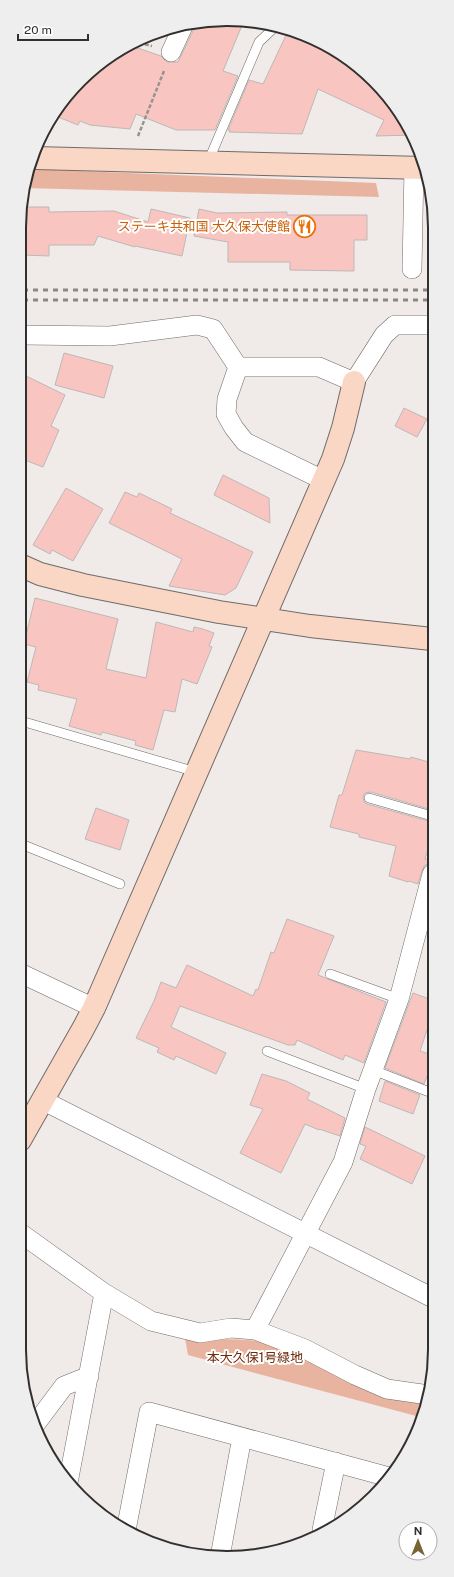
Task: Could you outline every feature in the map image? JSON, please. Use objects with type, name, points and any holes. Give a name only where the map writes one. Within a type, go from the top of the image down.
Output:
[{"type":"street","points":[[171,52],[180,32]]},
{"type":"street","points":[[38,158],[419,168]]},
{"type":"street","points":[[412,269],[419,168]]},
{"type":"street","points":[[26,335],[110,336],[197,325],[213,329],[238,368]]},
{"type":"street","points":[[26,1129],[94,1008],[145,893],[196,772],[333,459],[343,428],[354,382],[384,335],[395,325],[428,325]]},
{"type":"street","points":[[238,368],[319,367],[354,382]]},
{"type":"street","points":[[238,368],[227,399],[226,414],[234,428],[245,442],[324,480]]},
{"type":"street","points":[[26,568],[40,574],[83,585],[263,619],[310,626],[428,639]]},
{"type":"street","points":[[255,1330],[343,1162],[366,1089],[399,999],[428,889]]},
{"type":"street","points":[[26,976],[94,1008]]},
{"type":"street","points":[[42,1100],[428,1296]]},
{"type":"street","points":[[26,1237],[104,1293],[151,1321],[200,1333],[231,1328],[255,1330],[305,1349],[355,1375],[387,1389],[423,1394]]},
{"type":"street","points":[[70,1474],[104,1293]]},
{"type":"street","points":[[39,1420],[64,1386],[89,1376]]},
{"type":"street","points":[[127,1525],[149,1412],[383,1475]]},
{"type":"street","points":[[221,1551],[242,1437]]},
{"type":"street","points":[[323,1527],[336,1462]]},
{"type":"lane","points":[[208,162],[259,42],[271,31]]},
{"type":"lane","points":[[26,723],[196,772]]},
{"type":"lane","points":[[369,798],[428,815]]},
{"type":"lane","points":[[26,846],[120,884]]},
{"type":"lane","points":[[330,974],[399,999]]},
{"type":"lane","points":[[267,1051],[366,1089]]},
{"type":"lane","points":[[373,1070],[428,1091]]},
{"type":"path","points":[[138,136],[171,52]]},
{"type":"green space","points":[[35,169],[376,183],[379,197],[30,188]]},
{"type":"green space","name":"本大久保1号緑地","points":[[185,1338],[258,1341],[421,1400],[417,1416],[188,1355]]},
{"type":"building","points":[[214,26],[242,26],[223,71],[238,76],[215,130],[176,130],[136,114],[130,129],[90,125],[80,121],[78,125],[59,117],[76,94],[94,76],[115,60],[137,48],[161,56],[167,62],[178,62],[194,29]]},
{"type":"building","points":[[286,35],[304,41],[328,53],[360,76],[378,94],[394,115],[405,135],[376,136],[384,120],[318,89],[302,134],[229,132],[230,130],[228,130],[249,80],[263,84]]},
{"type":"building","points":[[27,207],[49,207],[49,212],[114,211],[148,222],[151,209],[190,218],[182,256],[135,247],[98,236],[94,245],[49,245],[49,256],[26,255]]},
{"type":"building","points":[[199,209],[217,213],[287,212],[287,215],[367,215],[367,240],[354,240],[354,271],[290,270],[290,262],[228,262],[228,242],[194,236]]},
{"type":"building","points":[[64,353],[113,366],[104,398],[55,385]]},
{"type":"building","points":[[26,376],[65,395],[51,426],[59,430],[43,467],[26,461]]},
{"type":"building","points":[[404,408],[427,419],[417,437],[395,426]]},
{"type":"building","points":[[223,475],[269,498],[270,523],[214,495]]},
{"type":"building","points":[[66,488],[103,509],[73,561],[52,550],[50,554],[33,545]]},
{"type":"building","points":[[125,492],[137,497],[139,493],[172,509],[170,513],[253,552],[236,588],[225,595],[169,586],[182,559],[109,523]]},
{"type":"building","points":[[35,598],[118,619],[106,669],[146,678],[156,622],[193,632],[194,627],[214,633],[209,646],[212,647],[197,684],[182,679],[175,712],[164,710],[153,750],[135,745],[136,741],[102,732],[101,735],[69,726],[77,699],[38,690],[39,685],[27,682],[36,647],[26,644],[26,636]]},
{"type":"building","points":[[356,750],[410,759],[411,757],[428,762],[428,809],[371,792],[365,793],[363,797],[364,802],[367,804],[428,821],[428,849],[425,859],[428,860],[428,864],[424,866],[418,884],[389,876],[396,846],[359,837],[359,834],[330,827],[339,795],[342,795]]},
{"type":"building","points":[[96,808],[129,820],[120,850],[85,839]]},
{"type":"building","points":[[287,919],[334,936],[318,975],[386,1002],[364,1063],[345,1055],[343,1060],[297,1040],[295,1045],[288,1045],[180,1006],[171,1027],[226,1053],[216,1074],[176,1056],[174,1060],[157,1052],[159,1048],[136,1038],[154,1001],[161,982],[176,988],[187,965],[253,996],[256,989],[258,990],[271,952],[274,953]]},
{"type":"building","points":[[413,993],[428,999],[428,1027],[420,1051],[428,1054],[428,1074],[424,1084],[385,1068]]},
{"type":"building","points":[[262,1074],[286,1081],[310,1093],[307,1099],[345,1118],[340,1136],[305,1124],[281,1173],[240,1153],[263,1109],[250,1105]]},
{"type":"building","points":[[385,1081],[420,1095],[413,1114],[379,1101]]},
{"type":"building","points":[[365,1127],[425,1156],[412,1184],[360,1159],[366,1146],[360,1144]]},
{"type":"railway","points":[[26,290],[428,290]]},
{"type":"railway","points":[[26,300],[428,300]]},
{"type":"place","name":"ステーキ共和国 大久保大使館","points":[[305,226]]}]
